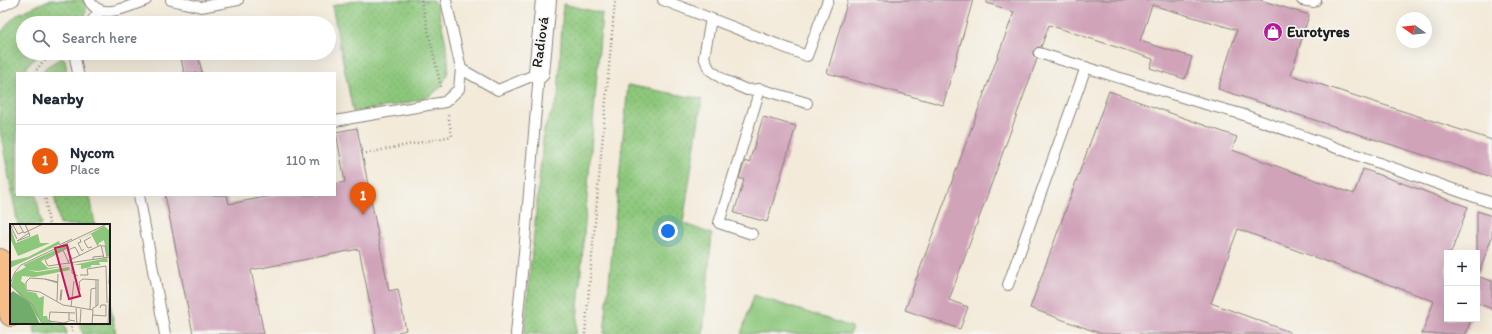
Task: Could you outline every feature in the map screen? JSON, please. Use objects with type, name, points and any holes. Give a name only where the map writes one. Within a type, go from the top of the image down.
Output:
[{"type":"highway","points":[[0,260],[10,310]]},
{"type":"highway","points":[[12,324],[15,334]]},
{"type":"street","name":"Radiová","points":[[539,73],[546,0]]},
{"type":"lane","points":[[4,4],[14,0]]},
{"type":"lane","points":[[89,0],[92,6],[100,11],[114,12],[146,0]]},
{"type":"lane","points":[[171,0],[201,7],[238,0]]},
{"type":"lane","points":[[336,121],[444,102],[459,88],[461,69],[446,0]]},
{"type":"lane","points":[[663,0],[807,56],[828,0]]},
{"type":"lane","points":[[1302,0],[1313,2],[1316,0]]},
{"type":"lane","points":[[96,16],[100,11]]},
{"type":"lane","points":[[712,19],[704,57],[709,69],[724,80],[747,90],[760,90],[807,103]]},
{"type":"lane","points":[[1039,53],[1241,114],[1492,203]]},
{"type":"lane","points":[[75,60],[78,72]]},
{"type":"lane","points":[[1008,285],[1086,67]]},
{"type":"lane","name":"Radiová","points":[[461,69],[498,90],[539,73]]},
{"type":"lane","points":[[516,334],[539,73]]},
{"type":"lane","points":[[752,234],[719,223],[760,90]]},
{"type":"lane","points":[[139,196],[165,334]]},
{"type":"path","points":[[585,334],[615,0]]},
{"type":"path","points":[[35,72],[46,60]]},
{"type":"path","points":[[45,196],[49,224]]},
{"type":"path","points":[[70,324],[73,334]]},
{"type":"green space","points":[[49,0],[85,0],[85,16],[16,16],[16,60],[33,60],[28,65],[25,72],[16,72],[16,196],[36,196],[42,224],[18,224],[0,130],[0,34],[10,21],[18,14]]},
{"type":"green space","points":[[358,0],[433,0],[437,6],[441,21],[448,64],[448,70],[441,86],[437,91],[428,97],[419,100],[353,112],[336,26],[336,16],[334,16],[332,6]]},
{"type":"green space","points":[[563,4],[602,13],[576,334],[524,334],[544,130],[558,98]]},
{"type":"green space","points":[[58,60],[65,60],[67,72],[43,72],[46,67]]},
{"type":"green space","points":[[628,85],[702,99],[683,223],[712,234],[703,334],[604,334]]},
{"type":"green space","points":[[54,196],[90,196],[95,224],[60,224]]},
{"type":"green space","points":[[754,295],[852,327],[850,334],[741,334]]},
{"type":"green space","points":[[110,304],[116,334],[83,334],[80,324],[110,324]]},
{"type":"green space","points":[[34,324],[64,324],[67,334],[35,334]]},
{"type":"building","points":[[848,0],[973,0],[943,105],[827,73]]},
{"type":"building","points":[[987,0],[1260,0],[1309,15],[1291,75],[1492,140],[1492,177],[1218,89],[1237,30],[1152,5],[1140,41],[1192,57],[1185,79],[1150,68],[1153,59],[1049,25],[1041,47],[1037,47],[1033,51],[1033,55],[1037,59],[949,300],[968,307],[960,329],[905,310],[1014,12],[987,3]]},
{"type":"building","points":[[181,60],[199,60],[202,72],[184,72]]},
{"type":"building","points":[[1109,91],[1237,137],[1232,150],[1354,194],[1363,169],[1468,207],[1452,250],[1444,250],[1444,322],[1470,322],[1466,334],[1422,334],[1434,301],[1238,229],[1211,303],[1290,332],[1290,334],[1102,334],[1030,308]]},
{"type":"building","points":[[763,117],[796,126],[767,222],[734,213],[744,180],[739,178],[745,161],[749,163]]},
{"type":"building","points":[[357,128],[389,291],[398,289],[406,330],[398,332],[398,334],[376,334],[359,249],[251,270],[264,334],[193,334],[165,196],[227,196],[229,204],[271,196],[336,196],[336,184],[345,182],[336,132]]},
{"type":"building","points":[[1477,211],[1492,216],[1492,237],[1480,270],[1480,250],[1477,250]]},
{"type":"building","points":[[1480,277],[1492,281],[1492,309],[1480,304]]},
{"type":"place","name":"Eurotyres","points":[[1273,32]]},
{"type":"place","name":"Nycom","points":[[363,215]]}]
